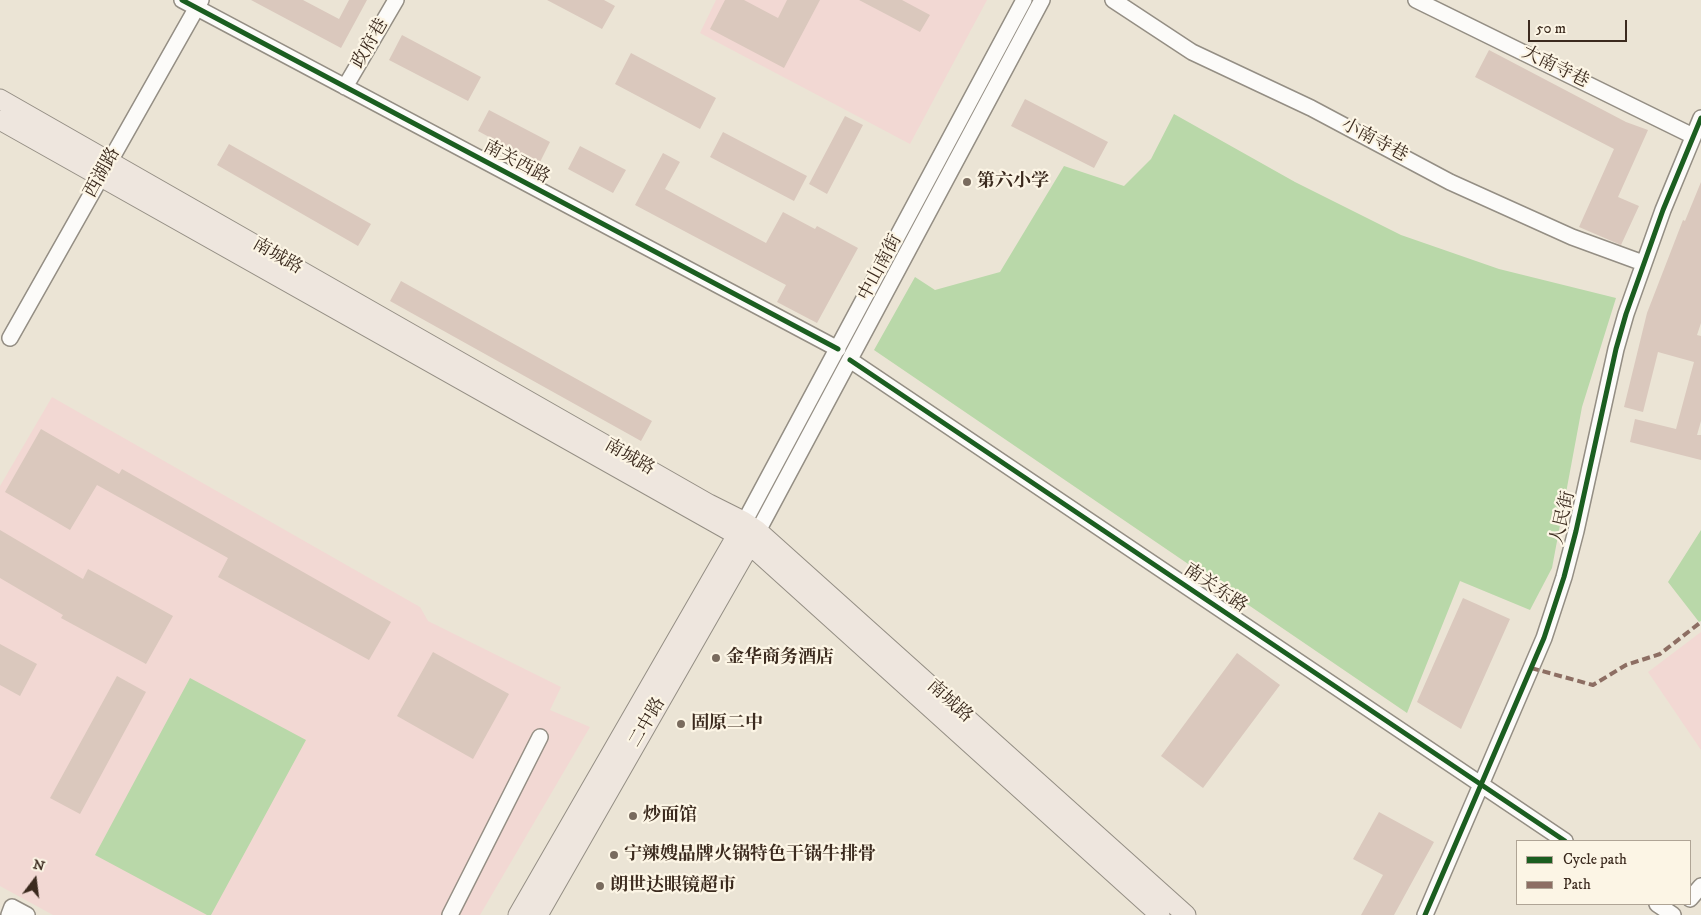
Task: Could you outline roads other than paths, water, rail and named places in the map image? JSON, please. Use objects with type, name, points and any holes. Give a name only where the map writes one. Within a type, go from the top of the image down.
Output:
[{"type":"main road","name":"南城路","points":[[0,99],[105,170]]},
{"type":"main road","name":"南城路","points":[[0,120],[105,170],[747,533],[1176,912]]},
{"type":"main road","name":"南城路","points":[[747,533],[1160,915]]},
{"type":"main road","name":"二中路","points":[[518,915],[747,533]]},
{"type":"main road","name":"二中路","points":[[538,915],[747,533]]},
{"type":"street","name":"南关西路","points":[[182,0],[199,4],[345,87],[838,349]]},
{"type":"street","name":"政府巷","points":[[345,87],[396,0]]},
{"type":"street","name":"小南寺巷","points":[[1114,0],[1192,52],[1312,108],[1450,182],[1572,237],[1643,263]]},
{"type":"street","name":"大南寺巷","points":[[1416,0],[1693,136]]},
{"type":"street","name":"中山南街","points":[[747,533],[838,349],[1027,3]]},
{"type":"street","name":"中山南街","points":[[747,533],[850,360],[1027,3]]},
{"type":"street","name":"西湖路","points":[[10,338],[199,4]]},
{"type":"street","name":"人民街","points":[[1425,915],[1544,638],[1564,577],[1576,531],[1616,349],[1643,263],[1701,118]]},
{"type":"street","name":"南关东路","points":[[850,360],[1564,840]]},
{"type":"street","points":[[450,915],[540,737]]},
{"type":"street","points":[[1659,905],[1674,915]]},
{"type":"street","points":[[9,915],[12,907],[27,915]]},
{"type":"place","name":"第六小学","points":[[967,182]]},
{"type":"place","name":"金华商务酒店","points":[[716,658]]},
{"type":"place","name":"固原二中","points":[[681,724]]},
{"type":"place","name":"炒面馆","points":[[633,816]]},
{"type":"place","name":"宁辣嫂品牌火锅特色干锅牛排骨","points":[[614,855]]},
{"type":"place","name":"朗世达眼镜超市","points":[[600,886]]}]
